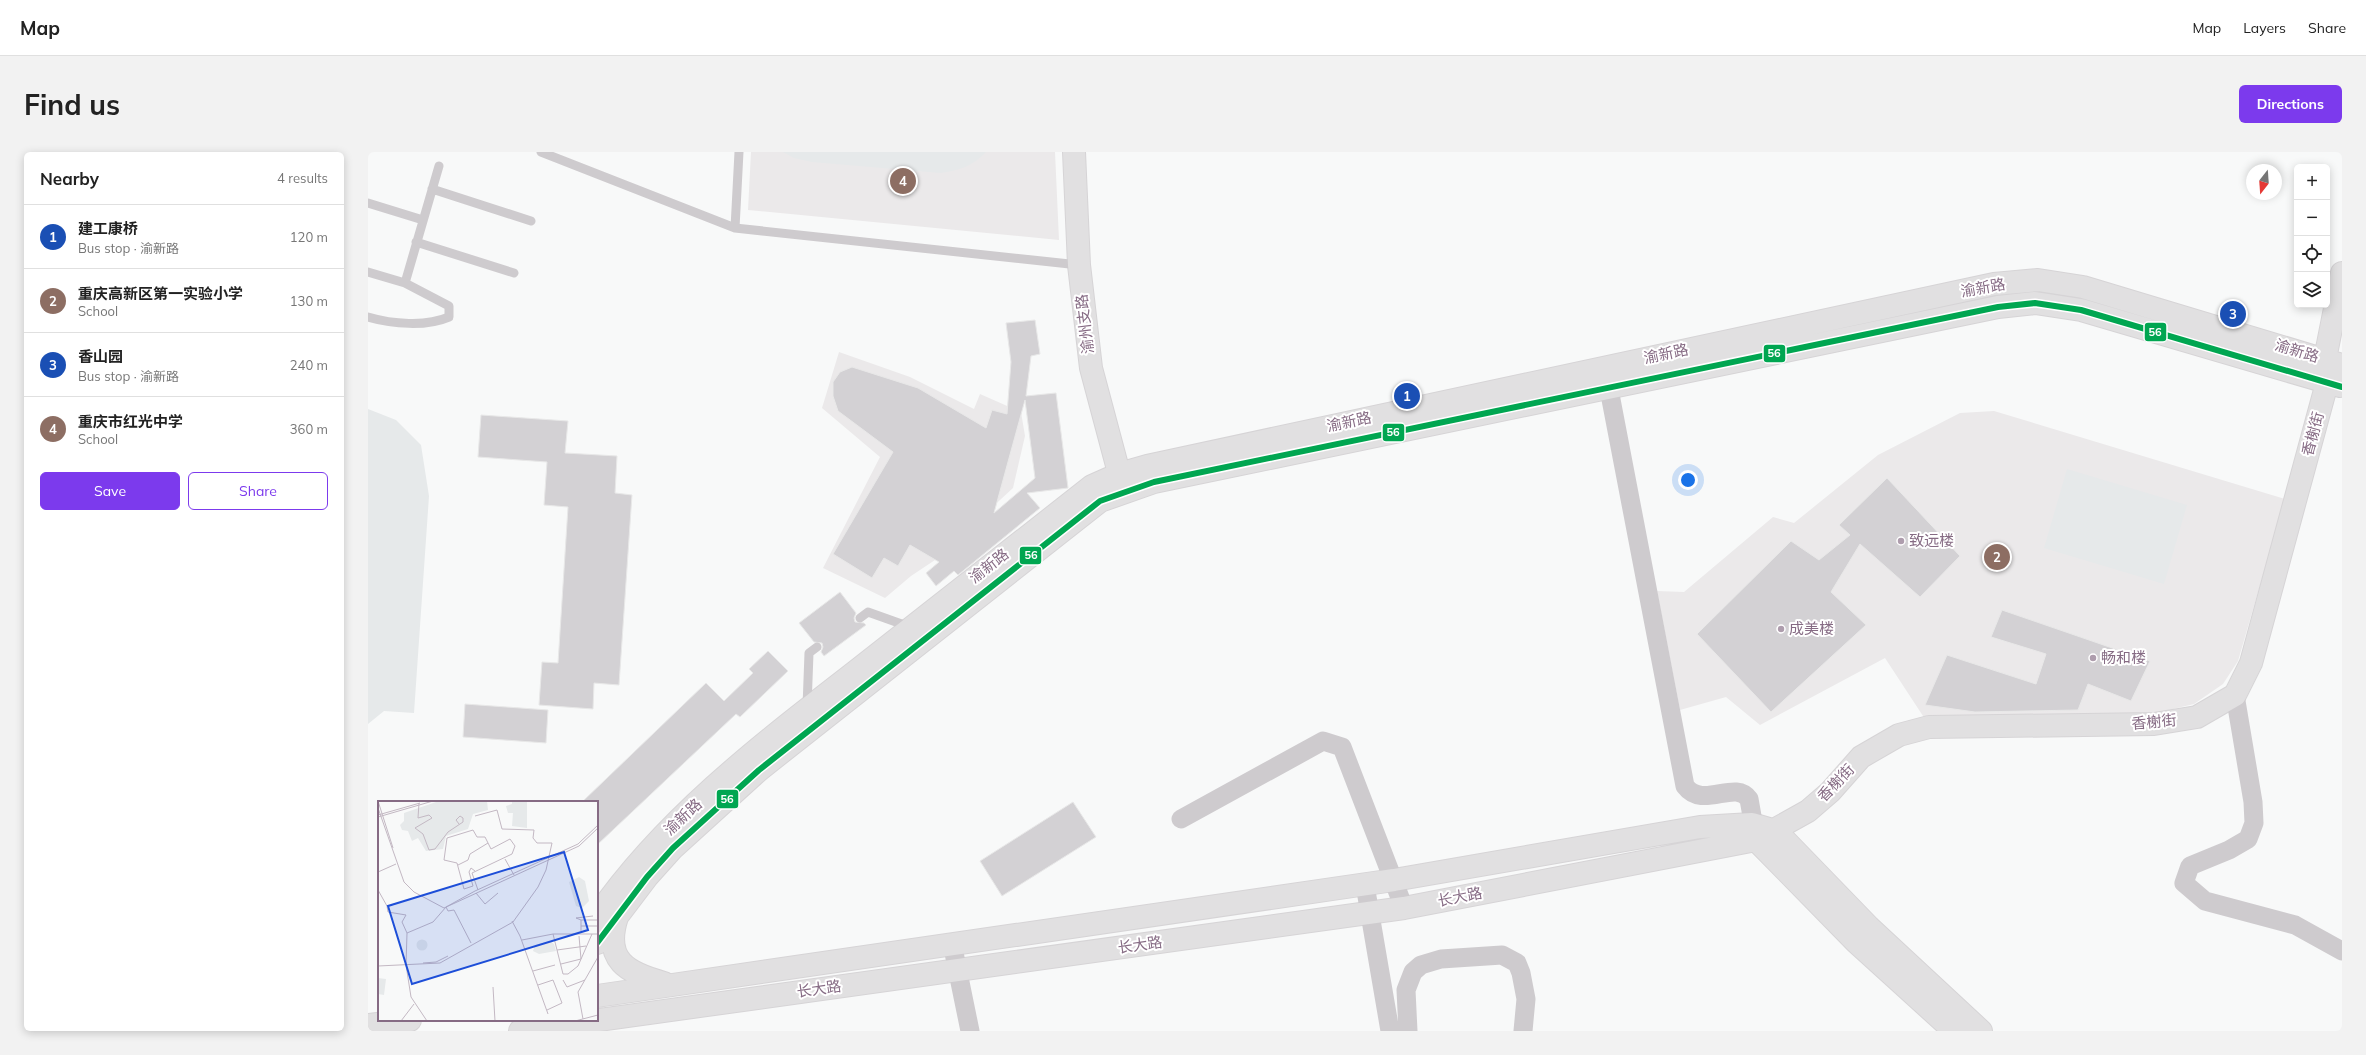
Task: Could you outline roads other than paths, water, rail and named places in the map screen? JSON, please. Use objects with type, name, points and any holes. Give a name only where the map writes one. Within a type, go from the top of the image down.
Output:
[{"type":"street","name":"渝州支路","points":[[1074,152],[1079,265],[1091,368],[1121,483]]},
{"type":"street","name":"香榭街","points":[[1754,832],[1776,830],[1808,812],[1830,792],[1861,757],[1899,735],[1929,727],[2154,724],[2197,717],[2235,695],[2251,663],[2336,372],[2342,273]]},
{"type":"street","name":"渝新路","points":[[598,942],[620,910],[673,848],[759,770],[1121,483],[1155,464],[1956,292],[2016,282],[2038,280],[2083,287],[2336,372]]},
{"type":"street","name":"渝新路","points":[[598,915],[635,866],[661,839],[749,756],[1092,486],[1154,482],[1609,389],[1998,306],[2035,303],[2081,310],[2336,372]]},
{"type":"street","points":[[1609,389],[1685,786],[1691,793],[1698,796],[1739,792],[1746,794],[1749,799],[1754,832],[1856,942],[1954,1031]]},
{"type":"street","points":[[2235,695],[2253,802],[2254,823],[2248,839],[2229,850],[2190,866],[2184,883],[2205,901],[2295,925],[2342,951]]},
{"type":"street","points":[[1181,819],[1323,742],[1342,747],[1404,908]]},
{"type":"street","name":"长大路","points":[[598,996],[952,943],[1394,880],[1700,826],[1754,832]]},
{"type":"street","points":[[1776,830],[1869,927],[1981,1031]]},
{"type":"street","name":"长大路","points":[[598,1018],[1404,908],[1754,832]]},
{"type":"street","points":[[1365,884],[1390,1031]]},
{"type":"street","points":[[620,910],[611,940],[614,953],[625,967],[639,977],[669,985]]},
{"type":"street","points":[[952,943],[970,1031]]},
{"type":"street","points":[[1408,1031],[1406,990],[1413,972],[1422,965],[1441,959],[1502,955],[1517,963],[1521,973],[1526,1000],[1523,1031]]},
{"type":"street","points":[[368,1025],[402,1021]]},
{"type":"street","name":"长大路","points":[[530,1027],[575,1021]]},
{"type":"lane","points":[[541,152],[735,228],[1079,265]]},
{"type":"lane","points":[[735,228],[739,152]]},
{"type":"lane","points":[[405,283],[439,166]]},
{"type":"lane","points":[[432,190],[531,221]]},
{"type":"lane","points":[[368,203],[423,220]]},
{"type":"lane","points":[[416,242],[514,273]]},
{"type":"lane","points":[[368,272],[405,283],[449,306],[449,317],[437,322],[418,323],[368,317]]},
{"type":"lane","points":[[860,618],[868,612],[912,627]]},
{"type":"lane","points":[[806,710],[809,653],[817,647]]},
{"type":"place","name":"重庆市红光中学","points":[[903,181]]},
{"type":"place","name":"香山园","points":[[2233,314]]},
{"type":"place","name":"建工康桥","points":[[1407,396]]},
{"type":"place","name":"致远楼","points":[[1901,541]]},
{"type":"place","name":"重庆高新区第一实验小学","points":[[1997,557]]},
{"type":"place","name":"成美楼","points":[[1781,629]]},
{"type":"place","name":"畅和楼","points":[[2093,658]]}]
